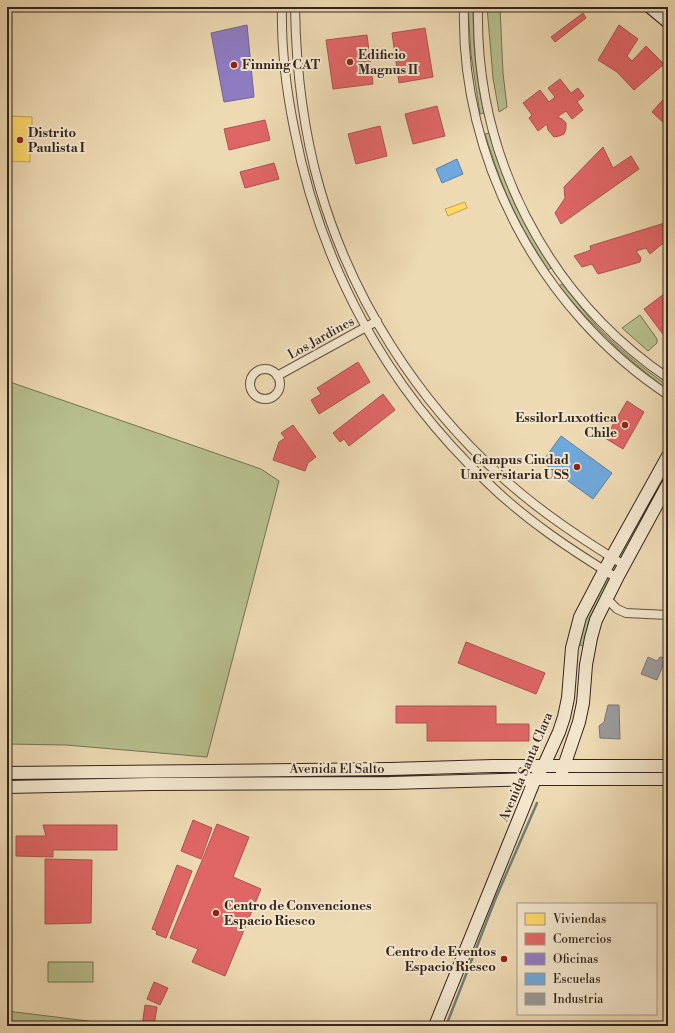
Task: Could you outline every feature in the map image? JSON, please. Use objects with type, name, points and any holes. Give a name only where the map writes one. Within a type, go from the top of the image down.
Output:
[{"type":"main road","name":"Avenida Santa Clara","points":[[435,1026],[535,779],[543,766],[559,732],[566,707],[571,655],[577,626],[585,606],[668,456]]},
{"type":"main road","points":[[560,779],[580,717],[585,671],[596,620],[606,598],[668,484]]},
{"type":"main road","name":"Avenida El Salto","points":[[7,773],[543,766],[668,766]]},
{"type":"main road","name":"Avenida El Salto","points":[[7,787],[151,784],[405,783],[535,779],[668,779]]},
{"type":"street","points":[[282,7],[286,76],[292,121],[301,164],[325,243],[365,327],[393,372],[421,409],[456,451],[494,489],[535,524],[617,578]]},
{"type":"street","points":[[295,7],[296,41],[301,93],[306,128],[320,188],[336,237],[350,269],[377,321],[404,365],[432,403],[463,439],[493,469],[542,509],[624,565]]},
{"type":"street","points":[[464,7],[466,55],[476,118],[490,165],[504,201],[546,276],[585,324],[615,354],[668,395]]},
{"type":"street","points":[[478,7],[483,83],[492,129],[513,190],[534,232],[564,280],[589,309],[618,339],[641,359],[668,378]]},
{"type":"street","points":[[476,118],[489,115]]},
{"type":"street","points":[[480,132],[492,129]]},
{"type":"street","points":[[301,164],[306,157],[313,160]]},
{"type":"street","points":[[546,276],[556,268]]},
{"type":"street","points":[[555,287],[564,280]]},
{"type":"street","name":"Los Jardines","points":[[278,376],[377,321]]},
{"type":"street","points":[[484,479],[490,476],[493,469]]},
{"type":"street","points":[[494,489],[495,482],[503,478]]},
{"type":"street","points":[[606,598],[617,609],[626,613],[668,615]]},
{"type":"green space","points":[[468,7],[473,7],[476,60],[484,113],[480,114],[471,54]]},
{"type":"green space","points":[[487,7],[500,7],[503,73],[507,107],[499,112],[493,78]]},
{"type":"green space","points":[[489,133],[501,169],[515,203],[551,268],[548,270],[523,229],[507,195],[485,134]]},
{"type":"green space","points":[[562,284],[601,331],[629,356],[668,386],[668,390],[624,354],[584,315],[559,286]]},
{"type":"green space","points":[[640,315],[657,339],[657,343],[648,351],[622,328]]},
{"type":"green space","points":[[7,381],[261,469],[279,481],[207,757],[66,745],[7,744]]},
{"type":"green space","points":[[668,465],[668,474],[589,619],[584,647],[577,643],[589,609]]},
{"type":"green space","points":[[48,962],[93,962],[93,982],[48,982]]},
{"type":"green space","points":[[7,1011],[112,1024],[111,1026],[7,1026]]},
{"type":"building: Viviendas","name":"Distrito Paulista I","points":[[7,116],[32,117],[32,127],[34,127],[33,153],[30,153],[30,162],[7,161]]},
{"type":"building: Viviendas","points":[[465,202],[467,208],[448,216],[445,209]]},
{"type":"building: Comercios","points":[[583,13],[586,18],[555,42],[551,37]]},
{"type":"building: Comercios","points":[[619,25],[638,39],[627,56],[632,61],[646,46],[664,64],[634,90],[617,72],[598,60]]},
{"type":"building: Comercios","points":[[425,28],[433,77],[399,83],[392,33]]},
{"type":"building: Comercios","name":"Edificio Magnus II","points":[[367,35],[373,84],[333,89],[326,40]]},
{"type":"building: Comercios","points":[[560,79],[571,93],[578,88],[584,96],[577,102],[583,110],[572,119],[566,111],[557,117],[566,123],[566,129],[564,134],[554,137],[548,130],[547,124],[538,131],[529,118],[532,115],[523,103],[540,90],[549,102],[555,97],[548,88]]},
{"type":"building: Comercios","points":[[668,94],[668,124],[666,125],[652,112]]},
{"type":"building: Comercios","points":[[437,106],[445,136],[413,144],[405,114]]},
{"type":"building: Comercios","points":[[265,120],[270,140],[229,150],[224,129]]},
{"type":"building: Comercios","points":[[380,126],[387,156],[356,164],[348,134]]},
{"type":"building: Comercios","points":[[603,147],[613,168],[631,156],[639,169],[561,224],[555,213],[565,198],[564,187]]},
{"type":"building: Comercios","points":[[274,163],[279,179],[245,188],[240,172]]},
{"type":"building: Comercios","points":[[668,222],[668,242],[662,244],[650,254],[646,248],[636,251],[641,258],[640,262],[598,274],[592,264],[582,267],[574,256],[591,250],[590,246]]},
{"type":"building: Comercios","points":[[668,291],[668,335],[665,337],[644,309]]},
{"type":"building: Comercios","points":[[358,362],[370,382],[319,414],[311,400],[321,394],[317,388]]},
{"type":"building: Comercios","points":[[383,394],[395,410],[349,446],[344,439],[340,442],[333,433]]},
{"type":"building: Comercios","name":"EssilorLuxottica Chile","points":[[627,401],[644,412],[623,449],[605,438]]},
{"type":"building: Comercios","points":[[293,425],[316,457],[308,463],[305,471],[273,460],[279,442],[285,438],[281,433]]},
{"type":"building: Comercios","points":[[466,642],[545,673],[536,694],[458,663]]},
{"type":"building: Comercios","points":[[396,706],[496,706],[496,724],[529,724],[529,741],[427,741],[427,723],[396,723]]},
{"type":"building: Comercios","points":[[193,820],[212,828],[201,859],[181,851]]},
{"type":"building: Comercios","name":"Centro de Convenciones Espacio Riesco","points":[[217,824],[249,837],[233,877],[261,889],[225,976],[192,962],[198,949],[170,938]]},
{"type":"building: Comercios","points":[[43,825],[117,825],[117,850],[53,850],[53,857],[16,856],[16,836],[46,836]]},
{"type":"building: Comercios","points":[[45,859],[92,860],[91,923],[45,924]]},
{"type":"building: Comercios","points":[[177,865],[192,871],[166,938],[156,934],[157,931],[152,929]]},
{"type":"building: Comercios","points":[[154,982],[168,988],[160,1005],[147,999]]},
{"type":"building: Comercios","points":[[145,1005],[157,1007],[154,1026],[142,1026]]},
{"type":"building: Oficinas","name":"Finning CAT","points":[[247,25],[254,97],[224,102],[211,33]]},
{"type":"building: Escuelas","points":[[457,159],[463,174],[442,183],[436,169]]},
{"type":"building: Escuelas","name":"Campus Ciudad Universitaria USS","points":[[561,436],[612,473],[593,499],[542,462]]},
{"type":"building: Industria","points":[[648,657],[657,661],[660,657],[666,658],[657,680],[641,674]]},
{"type":"building: Industria","points":[[608,705],[619,705],[620,739],[600,738],[599,726],[604,722]]},
{"type":"waterway","points":[[446,1026],[495,900],[537,803]]},
{"type":"place","name":"Edificio Magnus II","points":[[350,62]]},
{"type":"place","name":"Finning CAT","points":[[234,65]]},
{"type":"place","name":"Distrito Paulista I","points":[[20,140]]},
{"type":"place","name":"EssilorLuxottica Chile","points":[[625,425]]},
{"type":"place","name":"Campus Ciudad Universitaria USS","points":[[577,467]]},
{"type":"place","name":"Centro de Convenciones Espacio Riesco","points":[[216,913]]},
{"type":"place","name":"Centro de Eventos Espacio Riesco","points":[[504,959]]}]
